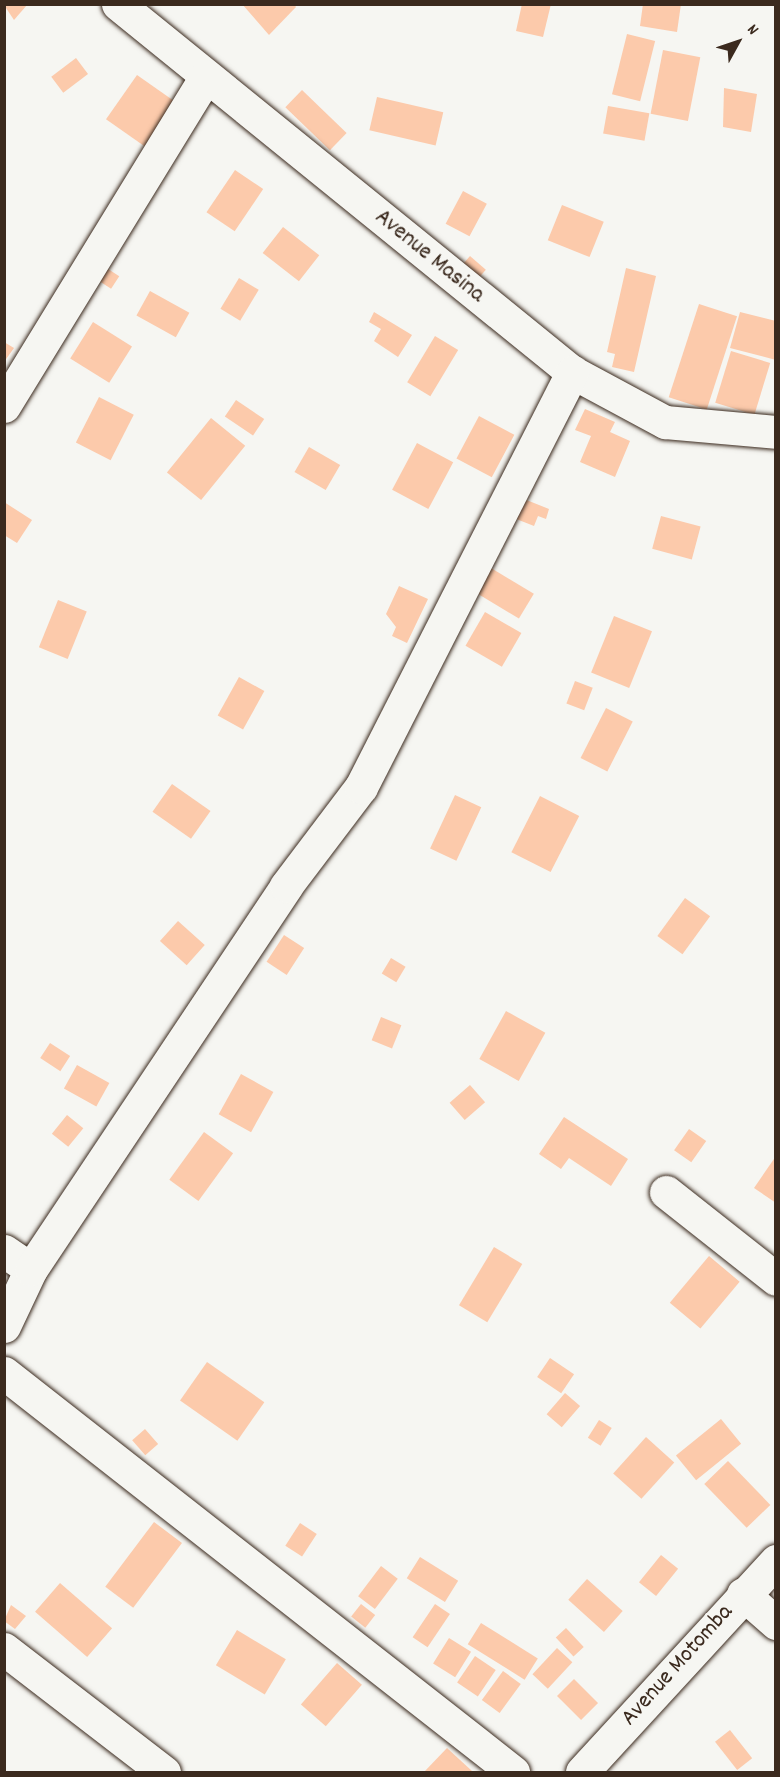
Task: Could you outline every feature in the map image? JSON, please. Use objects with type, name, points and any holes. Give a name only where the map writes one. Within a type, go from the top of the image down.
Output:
[{"type":"street","name":"Avenue Masina","points":[[118,4],[572,372],[664,422],[776,432]]},
{"type":"street","points":[[4,406],[206,76]]},
{"type":"street","points":[[4,1326],[18,1260],[286,886],[361,787],[572,372]]},
{"type":"street","points":[[666,1192],[776,1279]]},
{"type":"street","points":[[4,1373],[513,1773]]},
{"type":"street","name":"Avenue Motomba","points":[[582,1773],[743,1594],[776,1561]]},
{"type":"street","points":[[743,1594],[776,1623]]},
{"type":"street","points":[[4,1649],[164,1773]]},
{"type":"building","points":[[242,4],[294,4],[296,7],[269,35]]},
{"type":"building","points":[[522,4],[551,4],[543,37],[516,31]]},
{"type":"building","points":[[643,4],[681,4],[677,32],[640,26]]},
{"type":"building","points":[[4,5],[27,5],[14,20]]},
{"type":"building","points":[[627,34],[655,41],[640,101],[612,94]]},
{"type":"building","points":[[663,50],[700,57],[688,121],[651,114]]},
{"type":"building","points":[[76,58],[88,74],[63,93],[51,77]]},
{"type":"building","points":[[137,75],[176,102],[145,146],[106,119]]},
{"type":"building","points":[[724,88],[757,94],[751,132],[723,127]]},
{"type":"building","points":[[302,90],[347,133],[330,150],[285,107]]},
{"type":"building","points":[[377,97],[443,112],[436,145],[369,130]]},
{"type":"building","points":[[608,106],[649,113],[644,141],[603,134]]},
{"type":"building","points":[[235,170],[263,189],[235,231],[206,212]]},
{"type":"building","points":[[463,191],[487,204],[469,236],[446,224]]},
{"type":"building","points":[[562,205],[604,222],[589,257],[548,240]]},
{"type":"building","points":[[283,227],[319,255],[299,281],[263,253]]},
{"type":"building","points":[[470,256],[486,270],[473,284],[458,270]]},
{"type":"building","points":[[105,267],[119,276],[111,289],[97,280]]},
{"type":"building","points":[[626,268],[656,276],[634,372],[612,367],[615,354],[607,352]]},
{"type":"building","points":[[239,278],[259,290],[240,321],[220,309]]},
{"type":"building","points":[[150,291],[189,313],[176,337],[136,315]]},
{"type":"building","points":[[699,304],[737,316],[707,410],[669,397]]},
{"type":"building","points":[[374,312],[412,335],[398,357],[374,341],[381,329],[369,322]]},
{"type":"building","points":[[740,312],[776,321],[776,360],[730,348]]},
{"type":"building","points":[[93,322],[132,346],[109,383],[70,358]]},
{"type":"building","points":[[435,336],[458,350],[430,396],[407,382]]},
{"type":"building","points":[[4,342],[14,348],[4,362]]},
{"type":"building","points":[[731,351],[770,363],[754,415],[715,403]]},
{"type":"building","points":[[99,397],[134,415],[111,460],[76,442]]},
{"type":"building","points":[[236,400],[264,419],[253,436],[225,417]]},
{"type":"building","points":[[585,409],[615,422],[610,432],[630,441],[615,477],[580,462],[591,436],[575,430]]},
{"type":"building","points":[[479,416],[514,435],[492,477],[456,458]]},
{"type":"building","points":[[211,418],[245,446],[201,500],[167,472]]},
{"type":"building","points":[[417,443],[453,462],[428,509],[392,490]]},
{"type":"building","points":[[309,447],[340,465],[326,490],[294,472]]},
{"type":"building","points":[[514,495],[549,509],[546,519],[538,516],[534,526],[506,515]]},
{"type":"building","points":[[4,502],[32,520],[17,543],[4,535]]},
{"type":"building","points":[[661,516],[701,527],[692,559],[652,549]]},
{"type":"building","points":[[491,568],[534,594],[519,619],[476,593]]},
{"type":"building","points":[[399,586],[428,599],[407,643],[392,636],[396,627],[386,614]]},
{"type":"building","points":[[58,600],[87,612],[68,659],[39,647]]},
{"type":"building","points":[[485,612],[521,633],[502,667],[466,646]]},
{"type":"building","points":[[614,616],[652,631],[629,688],[591,673]]},
{"type":"building","points":[[239,677],[264,691],[243,730],[218,715]]},
{"type":"building","points":[[575,681],[593,688],[584,710],[566,703]]},
{"type":"building","points":[[606,708],[633,722],[607,772],[581,758]]},
{"type":"building","points":[[172,784],[211,811],[191,839],[152,812]]},
{"type":"building","points":[[455,795],[481,807],[456,861],[430,848]]},
{"type":"building","points":[[540,796],[579,816],[551,872],[511,852]]},
{"type":"building","points":[[685,898],[710,916],[682,954],[657,936]]},
{"type":"building","points":[[178,921],[205,945],[187,965],[160,941]]},
{"type":"building","points":[[284,935],[304,948],[287,975],[267,962]]},
{"type":"building","points":[[391,958],[406,967],[396,982],[382,973]]},
{"type":"building","points":[[506,1011],[545,1033],[519,1081],[479,1059]]},
{"type":"building","points":[[381,1017],[401,1025],[392,1048],[372,1040]]},
{"type":"building","points":[[50,1043],[70,1056],[60,1071],[40,1058]]},
{"type":"building","points":[[77,1065],[109,1083],[96,1107],[64,1089]]},
{"type":"building","points":[[241,1074],[273,1092],[251,1132],[219,1114]]},
{"type":"building","points":[[470,1085],[485,1102],[465,1120],[450,1103]]},
{"type":"building","points":[[67,1115],[83,1128],[68,1147],[52,1134]]},
{"type":"building","points":[[564,1117],[628,1159],[611,1186],[569,1158],[561,1169],[539,1154]]},
{"type":"building","points":[[689,1129],[706,1141],[691,1162],[674,1150]]},
{"type":"building","points":[[204,1132],[233,1153],[198,1201],[169,1180]]},
{"type":"building","points":[[776,1156],[776,1203],[754,1188]]},
{"type":"building","points":[[494,1247],[522,1264],[487,1322],[459,1305]]},
{"type":"building","points":[[709,1256],[740,1282],[700,1328],[670,1303]]},
{"type":"building","points":[[550,1358],[574,1374],[561,1393],[537,1377]]},
{"type":"building","points":[[207,1362],[264,1402],[237,1441],[180,1401]]},
{"type":"building","points":[[565,1393],[580,1406],[562,1427],[547,1414]]},
{"type":"building","points":[[721,1419],[741,1444],[696,1480],[676,1456]]},
{"type":"building","points":[[599,1420],[612,1428],[601,1446],[588,1438]]},
{"type":"building","points":[[145,1429],[158,1444],[145,1455],[132,1440]]},
{"type":"building","points":[[646,1437],[674,1462],[641,1499],[613,1473]]},
{"type":"building","points":[[728,1461],[770,1505],[747,1528],[704,1484]]},
{"type":"building","points":[[154,1522],[182,1543],[133,1608],[105,1587]]},
{"type":"building","points":[[300,1523],[317,1534],[302,1557],[285,1546]]},
{"type":"building","points":[[661,1555],[678,1569],[656,1596],[639,1582]]},
{"type":"building","points":[[420,1557],[458,1581],[445,1602],[407,1578]]},
{"type":"building","points":[[381,1566],[398,1579],[375,1609],[358,1596]]},
{"type":"building","points":[[587,1579],[623,1611],[604,1632],[568,1600]]},
{"type":"building","points":[[60,1583],[112,1628],[87,1657],[35,1612]]},
{"type":"building","points":[[361,1604],[375,1615],[365,1628],[351,1617]]},
{"type":"building","points":[[435,1604],[450,1614],[428,1647],[413,1637]]},
{"type":"building","points":[[11,1605],[26,1616],[15,1629],[4,1621]]},
{"type":"building","points":[[481,1623],[538,1659],[525,1680],[468,1644]]},
{"type":"building","points":[[566,1628],[584,1647],[573,1657],[556,1638]]},
{"type":"building","points":[[237,1630],[286,1659],[265,1695],[216,1665]]},
{"type":"building","points":[[449,1638],[471,1652],[455,1677],[433,1663]]},
{"type":"building","points":[[557,1648],[572,1662],[548,1689],[532,1674]]},
{"type":"building","points":[[475,1656],[496,1670],[478,1697],[457,1683]]},
{"type":"building","points":[[337,1663],[362,1685],[326,1726],[301,1705]]},
{"type":"building","points":[[503,1671],[521,1684],[500,1713],[482,1700]]},
{"type":"building","points":[[574,1679],[598,1703],[581,1720],[557,1696]]},
{"type":"building","points":[[730,1730],[752,1758],[737,1770],[715,1742]]},
{"type":"building","points":[[447,1748],[472,1771],[424,1772]]}]
